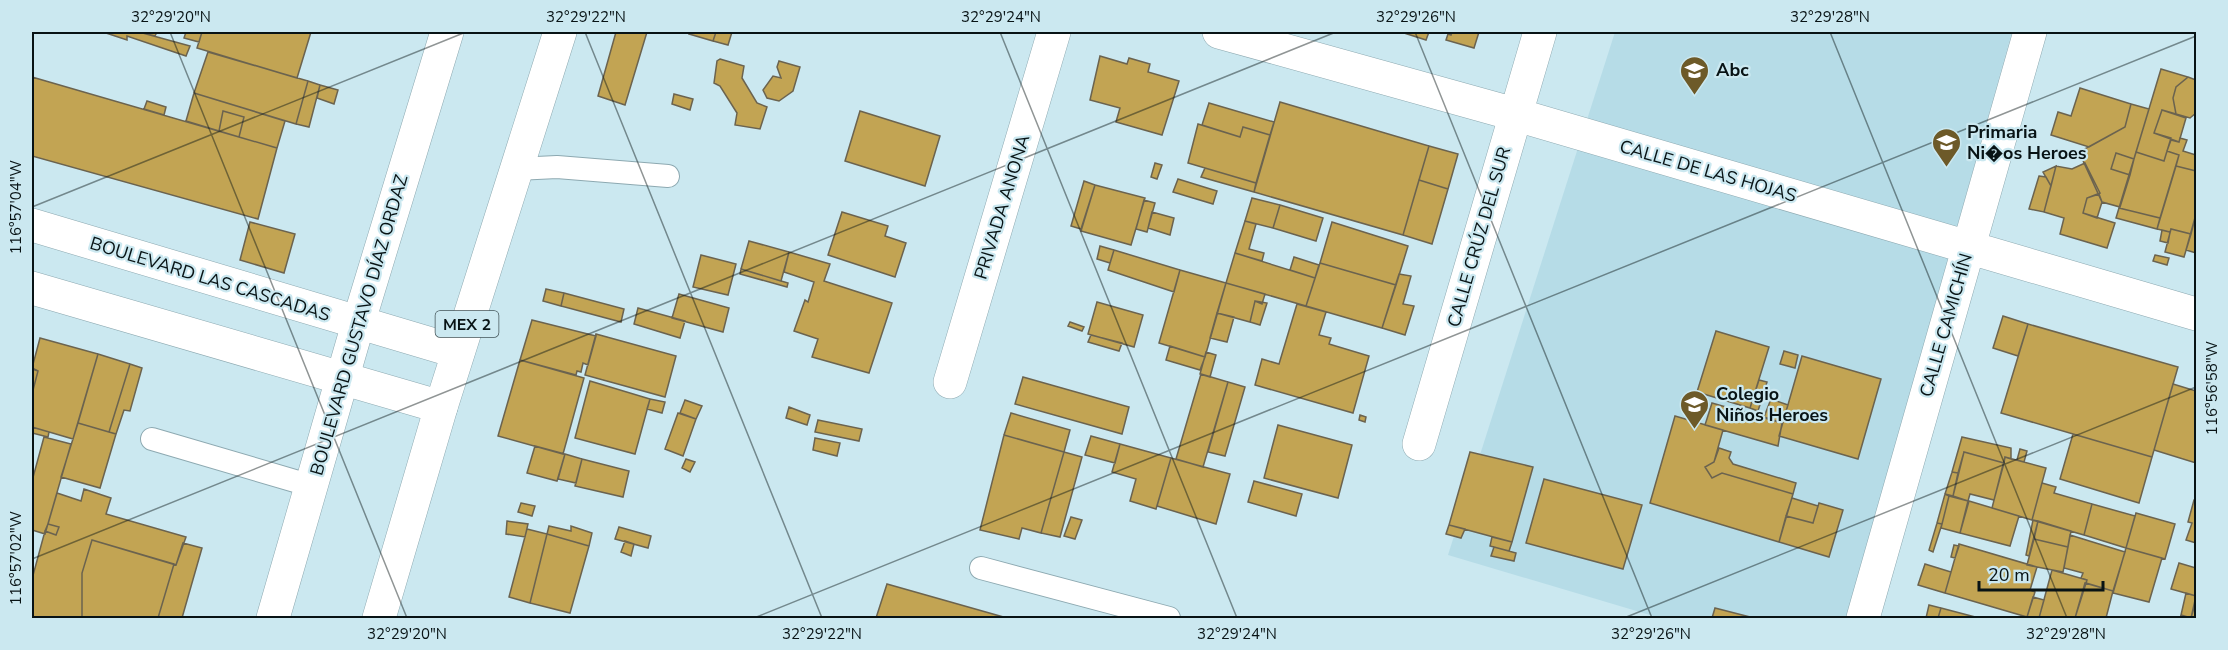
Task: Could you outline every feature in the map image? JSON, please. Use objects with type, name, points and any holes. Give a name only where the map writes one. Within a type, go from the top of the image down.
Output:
[{"type":"street","name":"BOULEVARD GUSTAVO DÍAZ ORDAZ","points":[[273,618],[358,324],[447,32]]},
{"type":"street","name":"MEX 2","points":[[379,618],[441,407],[560,32]]},
{"type":"street","name":"PRIVADA ANONA","points":[[950,382],[1054,32]]},
{"type":"street","name":"CALLE DE LAS HOJAS","points":[[1219,32],[1514,114],[2196,314]]},
{"type":"street","name":"CALLE CRÚZ DEL SUR","points":[[1419,444],[1514,114],[1540,32]]},
{"type":"street","name":"CALLE CAMICHÍN","points":[[1863,618],[2030,32]]},
{"type":"street","name":"BOULEVARD LAS CASCADAS","points":[[32,225],[458,352]]},
{"type":"street","points":[[32,288],[441,407]]},
{"type":"lane","points":[[516,169],[557,167],[668,176]]},
{"type":"lane","points":[[152,440],[312,486]]},
{"type":"lane","points":[[981,568],[1169,618]]},
{"type":"shaded area","name":"Colegio Niños Heroes","points":[[1615,32],[2012,32],[1847,618],[1660,618],[1448,555]]},
{"type":"building","points":[[103,32],[139,32],[190,46],[186,56],[127,36],[127,40]]},
{"type":"building","points":[[139,32],[157,32],[155,36]]},
{"type":"building","points":[[186,32],[202,32],[199,42],[184,38]]},
{"type":"building","points":[[202,32],[311,32],[297,78],[197,48]]},
{"type":"building","points":[[616,32],[647,32],[625,105],[598,96]]},
{"type":"building","points":[[690,32],[716,32],[713,41],[689,34]]},
{"type":"building","points":[[716,32],[732,32],[728,45],[713,41]]},
{"type":"building","points":[[1401,32],[1429,32],[1426,40]]},
{"type":"building","points":[[1452,32],[1479,32],[1474,48],[1446,40],[1448,34],[1451,35]]},
{"type":"building","points":[[208,52],[308,81],[296,124],[194,93]]},
{"type":"building","points":[[1100,56],[1127,64],[1129,58],[1150,64],[1148,72],[1179,81],[1162,135],[1116,122],[1120,108],[1090,100]]},
{"type":"building","points":[[720,59],[744,66],[742,78],[757,103],[767,107],[760,129],[735,125],[737,113],[720,86],[714,83],[717,61]]},
{"type":"building","points":[[779,61],[800,67],[793,91],[779,101],[767,98],[763,90],[773,76],[781,78],[777,67]]},
{"type":"building","points":[[2161,69],[2188,77],[2176,87],[2173,98],[2176,114],[2162,110],[2154,133],[2171,138],[2164,161],[2136,152]]},
{"type":"building","points":[[32,77],[277,148],[258,219],[32,156]]},
{"type":"building","points":[[2188,77],[2196,80],[2196,113],[2190,118],[2176,114],[2173,98],[2176,87]]},
{"type":"building","points":[[308,81],[320,85],[309,127],[296,124]]},
{"type":"building","points":[[320,85],[338,90],[334,104],[317,98]]},
{"type":"building","points":[[2080,88],[2131,104],[2125,127],[2089,147],[2051,135],[2058,112],[2071,116]]},
{"type":"building","points":[[194,93],[285,121],[277,148],[239,137],[244,117],[223,111],[219,131],[186,121]]},
{"type":"building","points":[[674,94],[693,99],[690,110],[672,104]]},
{"type":"building","points":[[147,101],[166,107],[164,115],[144,109]]},
{"type":"building","points":[[1280,102],[1429,146],[1403,235],[1254,192]]},
{"type":"building","points":[[1209,103],[1274,122],[1270,135],[1243,127],[1240,137],[1202,125]]},
{"type":"building","points":[[2131,104],[2149,109],[2134,159],[2116,153],[2111,169],[2130,175],[2120,207],[2102,202],[2079,152],[2125,127]]},
{"type":"building","points":[[2162,110],[2186,118],[2179,142],[2154,133]]},
{"type":"building","points":[[223,111],[244,117],[239,137],[219,131]]},
{"type":"building","points":[[860,111],[940,136],[925,186],[845,161]]},
{"type":"building","points":[[1198,124],[1240,137],[1243,127],[1270,135],[1256,183],[1188,163]]},
{"type":"building","points":[[2180,138],[2187,140],[2183,151],[2196,155],[2196,171],[2176,166],[2179,155],[2167,151],[2171,140],[2179,142]]},
{"type":"building","points":[[1429,146],[1458,154],[1448,189],[1419,180]]},
{"type":"building","points":[[2167,151],[2179,155],[2160,218],[2119,208],[2136,152],[2164,161]]},
{"type":"building","points":[[2116,153],[2134,159],[2130,175],[2111,169]]},
{"type":"building","points":[[1155,163],[1162,165],[1157,179],[1151,177]]},
{"type":"building","points":[[2085,163],[2100,193],[2087,198],[2083,213],[2115,223],[2107,248],[2060,234],[2064,218],[2044,212],[2056,166],[2072,169]]},
{"type":"building","points":[[2056,166],[2051,186],[2043,172]]},
{"type":"building","points":[[2176,166],[2196,171],[2196,214],[2191,234],[2171,229],[2170,232],[2157,229]]},
{"type":"building","points":[[1205,168],[1256,183],[1254,192],[1201,177]]},
{"type":"building","points":[[2039,176],[2046,177],[2051,186],[2044,212],[2029,209]]},
{"type":"building","points":[[1178,179],[1217,191],[1213,204],[1173,192]]},
{"type":"building","points":[[1419,180],[1448,189],[1432,244],[1403,235]]},
{"type":"building","points":[[1084,181],[1095,185],[1081,229],[1071,226]]},
{"type":"building","points":[[1095,185],[1145,198],[1131,245],[1081,231]]},
{"type":"building","points":[[2099,194],[2102,202],[2097,218],[2083,213],[2087,198]]},
{"type":"building","points":[[1252,198],[1280,205],[1273,228],[1245,221]]},
{"type":"building","points":[[1144,200],[1155,203],[1147,232],[1136,229]]},
{"type":"building","points":[[1280,205],[1323,218],[1316,241],[1273,228]]},
{"type":"building","points":[[2119,208],[2160,218],[2157,229],[2116,218]]},
{"type":"building","points":[[842,212],[888,226],[885,236],[906,243],[895,277],[828,255]]},
{"type":"building","points":[[1152,212],[1174,218],[1170,235],[1148,228]]},
{"type":"building","points":[[2196,214],[2196,253],[2186,250]]},
{"type":"building","points":[[1245,221],[1256,224],[1249,249],[1264,253],[1262,261],[1235,253]]},
{"type":"building","points":[[250,222],[295,234],[284,273],[240,260]]},
{"type":"building","points":[[1332,222],[1408,246],[1396,285],[1320,263]]},
{"type":"building","points":[[2171,229],[2191,234],[2184,257],[2165,252]]},
{"type":"building","points":[[2162,230],[2170,232],[2168,243],[2160,241]]},
{"type":"building","points":[[749,241],[789,252],[781,281],[741,269]]},
{"type":"building","points":[[1100,246],[1114,250],[1110,263],[1097,259]]},
{"type":"building","points":[[1114,250],[1180,270],[1174,292],[1108,270]]},
{"type":"building","points":[[789,252],[830,264],[824,281],[892,303],[869,373],[812,357],[818,339],[794,331],[805,300],[808,302],[814,282],[784,272]]},
{"type":"building","points":[[1235,253],[1315,278],[1306,306],[1226,283]]},
{"type":"building","points":[[701,255],[736,264],[728,295],[693,287]]},
{"type":"building","points":[[2155,255],[2169,258],[2167,265],[2153,261]]},
{"type":"building","points":[[1294,257],[1319,265],[1315,278],[1290,270]]},
{"type":"building","points":[[1320,263],[1396,285],[1382,328],[1306,306]]},
{"type":"building","points":[[741,269],[788,283],[787,287],[740,274]]},
{"type":"building","points":[[1180,270],[1226,283],[1205,357],[1159,343]]},
{"type":"building","points":[[1399,274],[1411,276],[1403,304],[1414,306],[1405,335],[1382,328]]},
{"type":"building","points":[[1226,283],[1265,294],[1262,304],[1255,301],[1250,322],[1217,313]]},
{"type":"building","points":[[546,289],[564,293],[561,306],[543,301]]},
{"type":"building","points":[[564,293],[624,309],[621,322],[561,306]]},
{"type":"building","points":[[679,294],[729,308],[723,332],[672,318]]},
{"type":"building","points":[[1255,301],[1267,303],[1260,325],[1250,322]]},
{"type":"building","points":[[1097,302],[1143,315],[1134,347],[1088,334]]},
{"type":"building","points":[[1297,304],[1326,312],[1319,335],[1331,338],[1329,344],[1369,356],[1353,413],[1255,385],[1262,359],[1279,364]]},
{"type":"building","points":[[638,308],[685,321],[680,338],[634,324]]},
{"type":"building","points":[[1217,313],[1234,317],[1227,342],[1210,338]]},
{"type":"building","points":[[2003,316],[2028,324],[2018,356],[1993,348]]},
{"type":"building","points":[[532,320],[596,336],[588,365],[583,363],[581,372],[577,371],[576,375],[520,360]]},
{"type":"building","points":[[1070,322],[1084,327],[1082,331],[1068,326]]},
{"type":"building","points":[[2028,324],[2178,367],[2152,457],[2001,413]]},
{"type":"building","points":[[1716,331],[1769,347],[1750,408],[1697,392]]},
{"type":"building","points":[[596,334],[676,356],[665,397],[585,375]]},
{"type":"building","points":[[1091,335],[1122,343],[1119,351],[1088,342]]},
{"type":"building","points":[[40,338],[98,354],[73,439],[32,427],[32,394],[38,371],[32,368]]},
{"type":"building","points":[[1170,346],[1205,357],[1200,370],[1166,360]]},
{"type":"building","points":[[1784,351],[1798,355],[1795,368],[1780,364]]},
{"type":"building","points":[[1206,352],[1216,355],[1210,377],[1200,374]]},
{"type":"building","points":[[98,354],[130,364],[109,432],[78,423]]},
{"type":"building","points":[[1802,356],[1881,379],[1858,459],[1779,436]]},
{"type":"building","points":[[520,360],[584,378],[563,454],[498,436]]},
{"type":"building","points":[[130,364],[142,368],[130,411],[124,410],[116,434],[109,432]]},
{"type":"building","points":[[32,369],[38,371],[32,394]]},
{"type":"building","points":[[1201,374],[1228,382],[1203,467],[1176,459]]},
{"type":"building","points":[[1023,377],[1129,407],[1122,434],[1015,404]]},
{"type":"building","points":[[1759,380],[1767,382],[1758,411],[1750,408]]},
{"type":"building","points":[[590,381],[650,399],[635,454],[575,438]]},
{"type":"building","points":[[1228,382],[1245,387],[1225,456],[1208,452]]},
{"type":"building","points":[[2173,384],[2196,391],[2196,463],[2154,450]]},
{"type":"building","points":[[650,399],[665,402],[662,413],[647,409]]},
{"type":"building","points":[[1771,399],[1788,405],[1782,423],[1764,417]]},
{"type":"building","points":[[685,400],[702,406],[696,419],[680,413]]},
{"type":"building","points":[[1712,403],[1782,423],[1778,446],[1705,425]]},
{"type":"building","points":[[789,407],[810,415],[807,425],[786,418]]},
{"type":"building","points":[[678,413],[696,419],[683,456],[665,449]]},
{"type":"building","points":[[1011,413],[1070,430],[1064,452],[1004,435]]},
{"type":"building","points":[[1360,415],[1366,417],[1365,422],[1359,420]]},
{"type":"building","points":[[1675,416],[1723,430],[1714,462],[1705,467],[1712,478],[1722,473],[1793,494],[1779,542],[1650,503]]},
{"type":"building","points":[[818,420],[862,429],[859,441],[815,432]]},
{"type":"building","points":[[78,423],[116,434],[100,488],[61,477]]},
{"type":"building","points":[[1278,425],[1352,445],[1338,498],[1264,478]]},
{"type":"building","points":[[32,427],[49,432],[48,437],[32,433]]},
{"type":"building","points":[[2073,434],[2152,457],[2139,503],[2060,479]]},
{"type":"building","points":[[1004,435],[1064,452],[1041,533],[1022,528],[1019,539],[980,530]]},
{"type":"building","points":[[1091,436],[1120,444],[1115,463],[1085,455]]},
{"type":"building","points":[[44,437],[71,444],[45,534],[32,530],[32,481]]},
{"type":"building","points":[[1962,437],[2011,448],[2011,459],[2005,457],[2004,463],[1964,452],[1958,473],[1952,472]]},
{"type":"building","points":[[815,438],[840,443],[837,456],[813,450]]},
{"type":"building","points":[[1120,444],[1171,458],[1156,509],[1130,501],[1136,479],[1112,472]]},
{"type":"building","points":[[535,446],[565,454],[557,481],[527,473]]},
{"type":"building","points":[[1719,448],[1731,452],[1729,458],[1733,464],[1796,483],[1793,494],[1722,473],[1712,478],[1705,467],[1714,462]]},
{"type":"building","points":[[2020,449],[2027,451],[2024,462],[2017,460]]},
{"type":"building","points":[[1064,452],[1082,457],[1060,537],[1041,533]]},
{"type":"building","points":[[1470,452],[1533,467],[1512,542],[1449,525]]},
{"type":"building","points":[[1964,452],[2004,463],[1994,500],[1970,494],[1968,501],[1953,496]]},
{"type":"building","points":[[565,454],[582,459],[576,483],[558,479]]},
{"type":"building","points":[[2005,457],[2046,468],[2032,520],[1992,508]]},
{"type":"building","points":[[1171,458],[1230,474],[1216,524],[1157,506]]},
{"type":"building","points":[[582,459],[629,471],[623,497],[575,486]]},
{"type":"building","points":[[686,459],[695,462],[690,472],[682,468]]},
{"type":"building","points":[[1952,472],[1958,473],[1953,496],[1945,494]]},
{"type":"building","points":[[1544,479],[1642,505],[1623,569],[1526,543]]},
{"type":"building","points":[[1254,481],[1302,494],[1296,516],[1248,502]]},
{"type":"building","points":[[2042,483],[2056,487],[2054,493],[2092,504],[2084,535],[2032,520]]},
{"type":"building","points":[[84,489],[111,498],[106,514],[186,537],[176,565],[92,540],[82,573],[82,618],[32,618],[32,579],[45,531],[56,535],[59,527],[48,524],[57,493],[81,501]]},
{"type":"building","points":[[1945,494],[1949,496],[1942,524],[1937,523]]},
{"type":"building","points":[[1949,496],[1968,501],[1960,533],[1941,528]]},
{"type":"building","points":[[1792,498],[1818,506],[1813,523],[1786,516]]},
{"type":"building","points":[[2194,500],[2196,500],[2196,543],[2186,540],[2192,523],[2188,522]]},
{"type":"building","points":[[1969,501],[2019,516],[2010,546],[1960,533]]},
{"type":"building","points":[[521,503],[535,506],[532,516],[518,512]]},
{"type":"building","points":[[1819,503],[1843,510],[1829,557],[1779,542],[1786,516],[1813,523]]},
{"type":"building","points":[[2092,504],[2135,516],[2126,548],[2084,535]]},
{"type":"building","points":[[2136,513],[2175,524],[2165,559],[2126,548]]},
{"type":"building","points":[[1071,517],[1082,520],[1075,539],[1064,536]]},
{"type":"building","points":[[2033,520],[2038,521],[2029,556],[2026,555]]},
{"type":"building","points":[[507,521],[528,524],[525,537],[506,534]]},
{"type":"building","points":[[2038,521],[2071,531],[2068,547],[2034,539]]},
{"type":"building","points":[[1937,523],[1942,524],[1933,552],[1929,550]]},
{"type":"building","points":[[48,524],[59,527],[56,535],[45,531]]},
{"type":"building","points":[[1449,525],[1465,529],[1461,538],[1446,534]]},
{"type":"building","points":[[549,526],[571,531],[571,526],[592,533],[589,546],[547,534]]},
{"type":"building","points":[[619,527],[651,536],[648,548],[615,539]]},
{"type":"building","points":[[527,529],[547,534],[530,603],[509,597]]},
{"type":"building","points":[[547,534],[589,546],[570,613],[530,603]]},
{"type":"building","points":[[2070,535],[2125,552],[2113,591],[2086,583],[2087,580],[2081,578],[2083,573],[2064,568]]},
{"type":"building","points":[[1492,537],[1512,542],[1509,551],[1490,546]]},
{"type":"building","points":[[2034,539],[2068,547],[2063,572],[2027,565]]},
{"type":"building","points":[[92,540],[174,564],[158,618],[82,618],[82,573]]},
{"type":"building","points":[[625,541],[634,544],[631,556],[621,552]]},
{"type":"building","points":[[183,543],[202,548],[182,618],[158,618],[174,564],[176,565]]},
{"type":"building","points":[[1959,544],[2037,567],[2030,590],[2035,592],[2027,617],[1945,593]]},
{"type":"building","points":[[1954,545],[1959,546],[1955,558],[1951,557]]},
{"type":"building","points":[[1494,547],[1516,553],[1514,561],[1491,556]]},
{"type":"building","points":[[2126,548],[2162,558],[2149,602],[2113,593]]},
{"type":"building","points":[[2179,563],[2196,568],[2196,596],[2171,589]]},
{"type":"building","points":[[1925,564],[1951,572],[1945,593],[1918,585]]},
{"type":"building","points":[[2052,570],[2087,580],[2075,618],[2039,618]]},
{"type":"building","points":[[2085,583],[2113,591],[2106,618],[2075,618]]},
{"type":"building","points":[[887,584],[1007,618],[876,618]]},
{"type":"building","points":[[2186,593],[2196,596],[2191,618],[2181,615]]},
{"type":"building","points":[[2033,597],[2044,600],[2039,618],[2027,617]]},
{"type":"building","points":[[2196,601],[2196,618],[2191,618]]},
{"type":"building","points":[[1929,605],[1941,608],[1938,618],[1926,618]]},
{"type":"building","points":[[1715,608],[1754,618],[1712,618]]},
{"type":"building","points":[[1941,608],[1979,618],[1938,618]]},
{"type":"place","name":"Abc","points":[[1695,96]]},
{"type":"place","name":"Primaria Ni�os Heroes","points":[[1946,168]]},
{"type":"place","name":"Colegio Niños Heroes","points":[[1695,430]]}]
